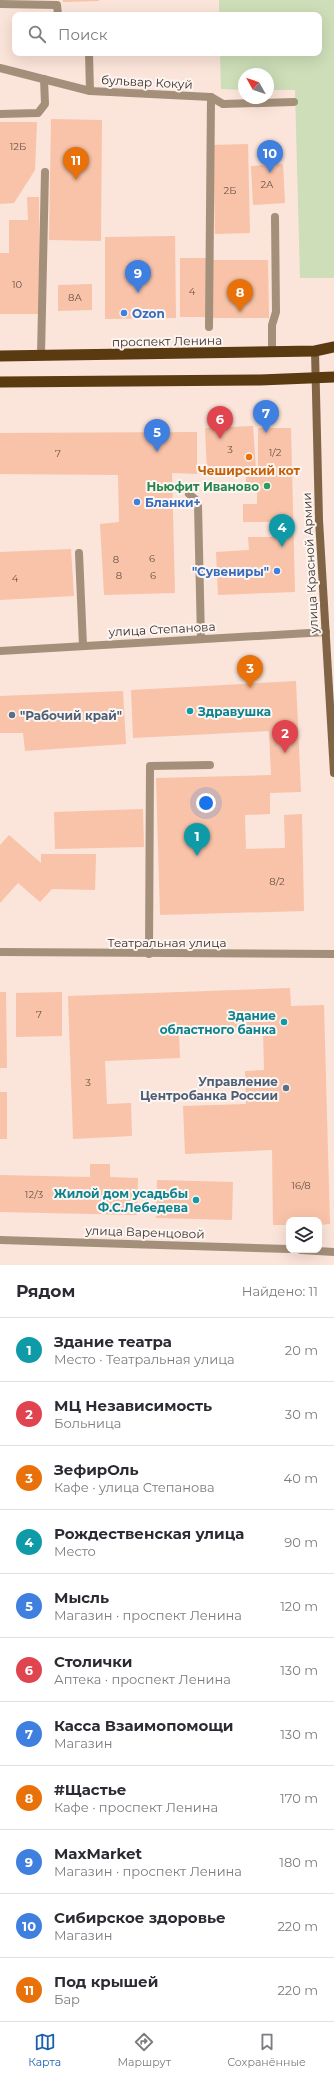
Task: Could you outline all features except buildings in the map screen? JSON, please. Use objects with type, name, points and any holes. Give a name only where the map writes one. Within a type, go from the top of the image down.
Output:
[{"type":"highway","name":"проспект Ленина","points":[[0,356],[315,351],[334,347]]},
{"type":"highway","points":[[0,382],[334,377]]},
{"type":"main road","name":"улица Красной Армии","points":[[315,351],[317,378],[319,520],[326,632],[330,659],[334,773]]},
{"type":"street","points":[[0,4],[57,5],[58,12]]},
{"type":"street","points":[[89,56],[90,91]]},
{"type":"street","name":"бульвар Кокуй","points":[[0,68],[90,91],[212,97],[224,104],[294,102]]},
{"type":"street","points":[[0,114],[38,113],[45,104],[44,79]]},
{"type":"street","points":[[209,327],[212,97]]},
{"type":"street","points":[[41,355],[46,172]]},
{"type":"street","points":[[272,352],[272,325],[276,312],[275,217]]},
{"type":"street","points":[[189,494],[195,499],[198,505],[202,639]]},
{"type":"street","points":[[79,553],[83,646]]},
{"type":"street","name":"улица Степанова","points":[[0,650],[326,632]]},
{"type":"street","points":[[149,954],[150,766],[210,765]]},
{"type":"street","name":"Театральная улица","points":[[0,952],[334,954]]},
{"type":"street","name":"улица Варенцовой","points":[[0,1240],[286,1249]]},
{"type":"street","points":[[322,1251],[334,1252]]},
{"type":"green space","points":[[219,0],[334,0],[334,278],[300,278],[295,90],[274,90],[274,68],[238,68],[238,90],[221,89],[220,56],[322,56],[322,12],[219,12]]},
{"type":"place","name":"Сибирское здоровье","points":[[270,173]]},
{"type":"place","name":"Под крышей","points":[[76,180]]},
{"type":"place","name":"MaxMarket","points":[[138,293]]},
{"type":"place","name":"#Щастье","points":[[240,312]]},
{"type":"place","name":"Ozon","points":[[124,313]]},
{"type":"place","name":"Касса Взаимопомощи","points":[[266,433]]},
{"type":"place","name":"Столички","points":[[220,439]]},
{"type":"place","name":"Мысль","points":[[157,452]]},
{"type":"place","name":"Чеширский кот","points":[[249,457]]},
{"type":"place","name":"Ньюфит Иваново","points":[[267,486]]},
{"type":"place","name":"Бланки+","points":[[137,502]]},
{"type":"place","name":"Рождественская улица","points":[[282,547]]},
{"type":"place","name":"\"Сувениры\"","points":[[277,571]]},
{"type":"place","name":"ЗефирОль","points":[[250,688]]},
{"type":"place","name":"Здравушка","points":[[190,711]]},
{"type":"place","name":"\"Рабочий край\"","points":[[12,715]]},
{"type":"place","name":"МЦ Независимость","points":[[285,753]]},
{"type":"place","name":"Здание театра","points":[[197,856]]},
{"type":"place","name":"Здание областного банка","points":[[284,1022]]},
{"type":"place","name":"Управление Центробанка России","points":[[286,1088]]},
{"type":"place","name":"Жилой дом усадьбы Ф.С.Лебедева","points":[[196,1200]]}]
